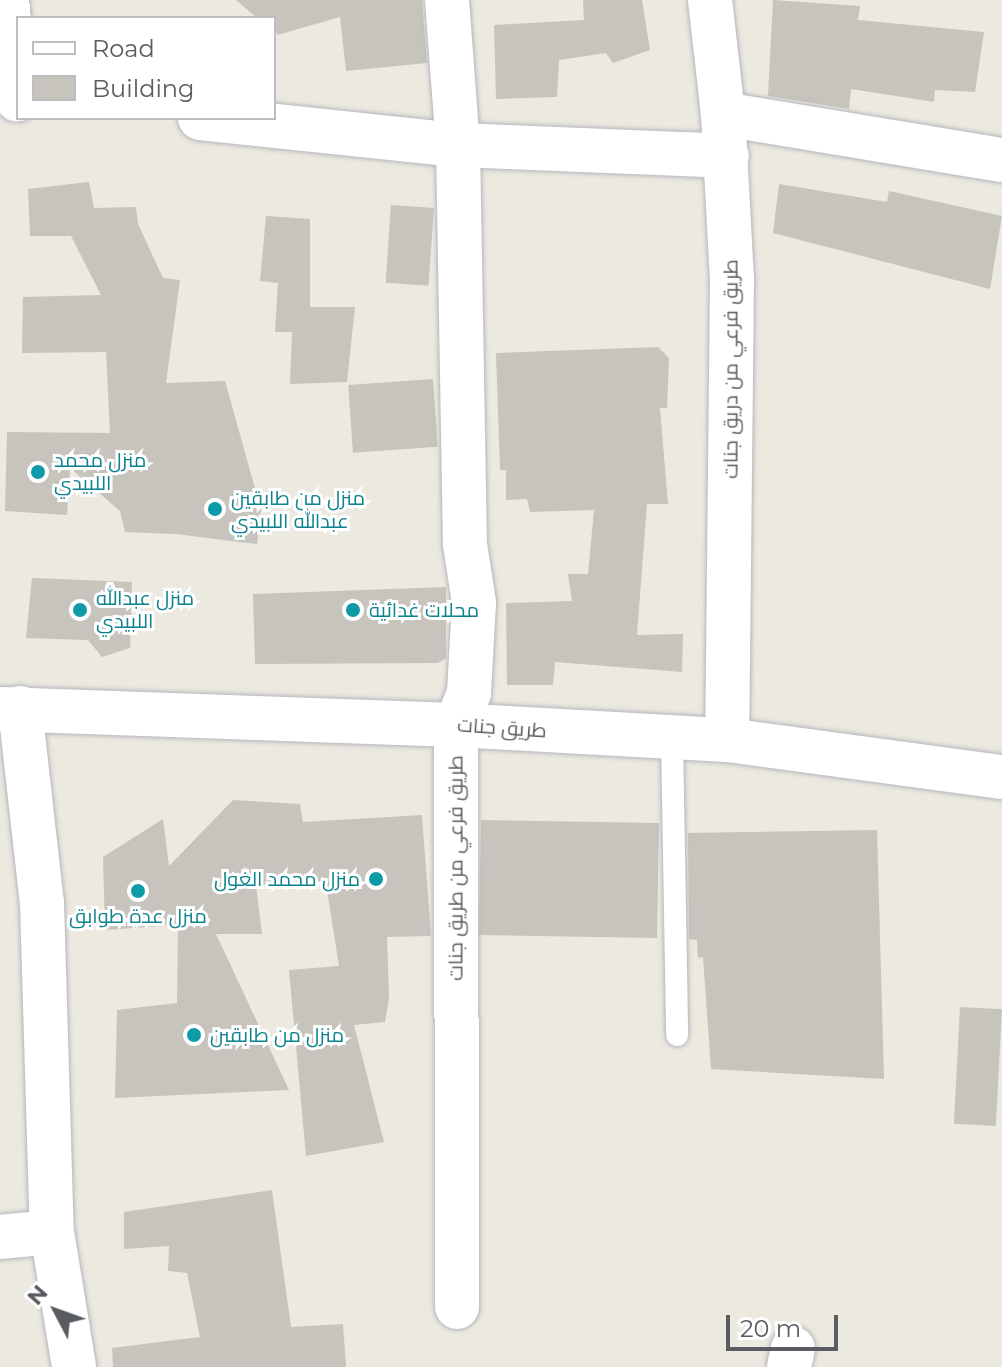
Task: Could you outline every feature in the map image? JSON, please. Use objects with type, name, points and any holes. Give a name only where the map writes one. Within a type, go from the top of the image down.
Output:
[{"type":"street","points":[[7,0],[12,99]]},
{"type":"street","name":"طريق فرعي من طريق جنات","points":[[447,0],[458,145],[465,544],[474,603],[469,693],[456,725],[457,1307]]},
{"type":"street","name":"طريق فرعي من دريق جنات","points":[[710,0],[725,135],[732,279],[727,740]]},
{"type":"street","points":[[219,120],[458,145],[725,135],[1002,160]]},
{"type":"street","points":[[10,708],[42,903],[52,1232],[74,1367]]},
{"type":"street","name":"طريق جنات","points":[[10,708],[456,725],[727,740],[1002,777]]},
{"type":"street","points":[[0,1237],[52,1232]]},
{"type":"lane","points":[[672,739],[677,1035]]},
{"type":"building","points":[[236,0],[422,0],[427,63],[346,71],[340,17],[277,35],[276,16],[255,16]]},
{"type":"building","points":[[583,0],[642,0],[650,50],[613,63],[606,53],[559,60],[557,97],[496,99],[494,25],[584,20]]},
{"type":"building","points":[[773,0],[860,6],[858,20],[984,32],[975,92],[935,90],[934,102],[851,89],[849,109],[768,96]]},
{"type":"building","points":[[89,182],[94,208],[136,207],[138,224],[163,278],[180,280],[166,383],[225,381],[261,510],[257,544],[176,534],[125,532],[120,511],[70,468],[67,515],[5,511],[7,432],[110,433],[106,352],[22,353],[23,297],[101,295],[71,236],[30,236],[28,189]]},
{"type":"building","points":[[779,184],[887,202],[889,191],[1002,216],[990,289],[773,233]]},
{"type":"building","points":[[391,205],[434,208],[428,286],[386,283]]},
{"type":"building","points":[[266,216],[310,219],[310,307],[355,307],[347,382],[290,384],[292,332],[275,332],[278,283],[260,281]]},
{"type":"building","points":[[658,347],[669,358],[667,408],[660,408],[668,504],[647,504],[637,635],[683,634],[682,672],[555,662],[553,685],[507,685],[506,603],[572,601],[568,574],[588,574],[594,510],[530,512],[527,499],[506,500],[506,470],[500,470],[496,353]]},
{"type":"building","points":[[433,379],[438,447],[353,453],[348,385]]},
{"type":"building","name":"منزل عبدالله اللبيدي","points":[[32,578],[132,582],[130,648],[102,657],[88,640],[26,638]]},
{"type":"building","name":"محلات غدائية","points":[[446,587],[446,658],[438,663],[255,664],[253,594]]},
{"type":"building","points":[[233,800],[300,804],[303,822],[422,815],[431,936],[387,937],[389,998],[385,1022],[354,1025],[384,1142],[306,1156],[289,970],[339,966],[326,884],[256,885],[262,934],[216,934],[289,1090],[115,1098],[117,1010],[177,1003],[178,925],[105,930],[103,857],[163,819],[169,866]]},
{"type":"building","points":[[481,820],[659,823],[657,938],[479,935]]},
{"type":"building","points":[[877,830],[884,1079],[711,1069],[703,957],[698,958],[697,940],[689,939],[688,833]]},
{"type":"building","points":[[960,1007],[1002,1009],[996,1126],[954,1124]]},
{"type":"building","points":[[272,1190],[291,1327],[343,1324],[346,1367],[113,1367],[112,1348],[200,1337],[187,1273],[168,1271],[169,1246],[124,1249],[124,1212]]},
{"type":"place","name":"منزل محمد اللبيدي","points":[[38,472]]},
{"type":"place","name":"منزل من طابقين عبدالله اللبيدي","points":[[215,509]]},
{"type":"place","name":"منزل عبدالله اللبيدي","points":[[80,610]]},
{"type":"place","name":"محلات غدائية","points":[[353,610]]},
{"type":"place","name":"منزل محمد الغول","points":[[376,879]]},
{"type":"place","name":"منزل عدة طوابق","points":[[138,891]]},
{"type":"place","name":"منزل من طابقين","points":[[194,1035]]}]
